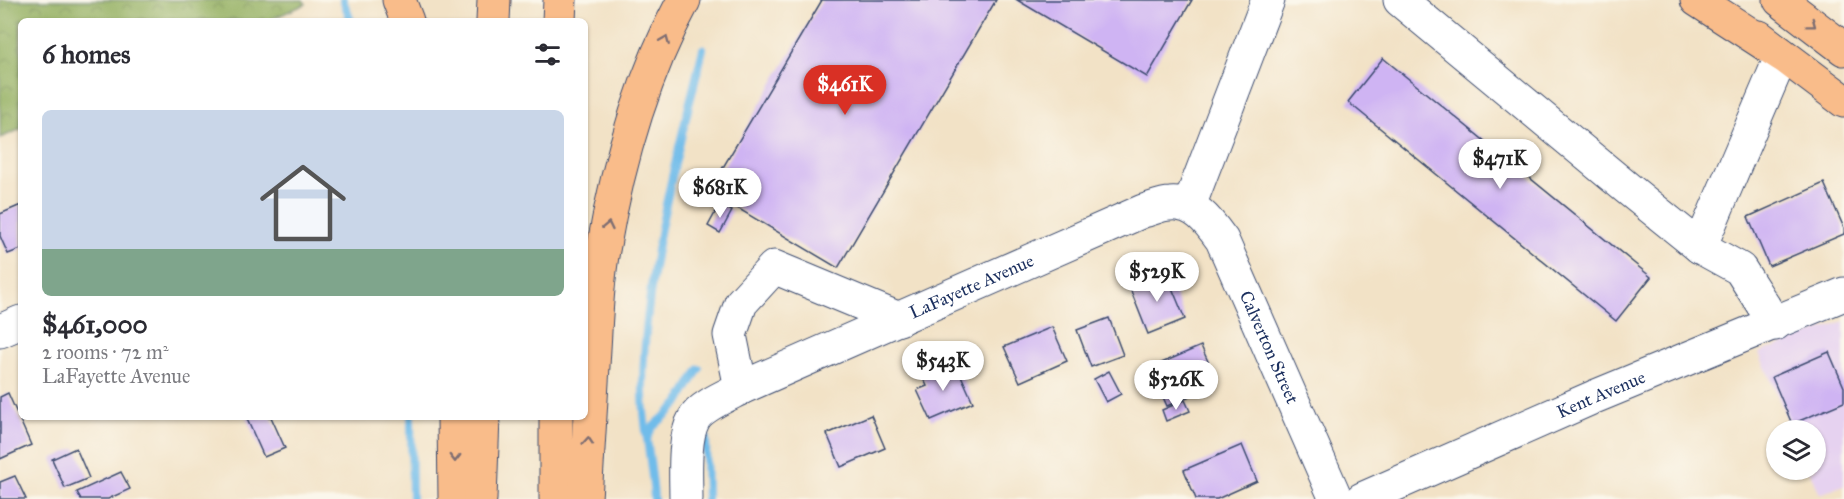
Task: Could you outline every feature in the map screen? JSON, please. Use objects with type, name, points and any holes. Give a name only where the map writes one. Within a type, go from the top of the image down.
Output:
[{"type":"main road","points":[[399,0],[406,18]]},
{"type":"main road","points":[[493,18],[494,0]]},
{"type":"main road","points":[[559,18],[560,0]]},
{"type":"main road","points":[[585,499],[602,252],[619,170],[640,99],[671,24],[684,0]]},
{"type":"main road","points":[[1697,0],[1782,55]]},
{"type":"main road","points":[[1710,0],[1844,101]]},
{"type":"main road","points":[[1780,0],[1844,48]]},
{"type":"main road","points":[[454,420],[455,499]]},
{"type":"main road","points":[[480,499],[483,420]]},
{"type":"main road","points":[[556,420],[556,499]]},
{"type":"street","points":[[1189,206],[1268,0]]},
{"type":"street","points":[[1400,0],[1700,247],[1740,269],[1775,324]]},
{"type":"street","points":[[1700,247],[1782,55]]},
{"type":"street","name":"LaFayette Avenue","points":[[686,499],[686,447],[694,418],[710,405],[741,388],[1143,212],[1170,204],[1189,206]]},
{"type":"street","name":"Calverton Street","points":[[1189,206],[1208,220],[1222,240],[1336,499]]},
{"type":"street","points":[[741,388],[730,335],[741,303],[774,267],[899,319]]},
{"type":"street","name":"Kent Avenue","points":[[1362,499],[1594,397],[1775,324],[1842,302]]},
{"type":"street","points":[[0,331],[18,323]]},
{"type":"shaded area","points":[[1844,321],[1844,485],[1820,494],[1814,480],[1826,480],[1826,420],[1788,420],[1759,353]]},
{"type":"green space","points":[[0,0],[303,0],[306,4],[274,18],[18,18],[18,130],[0,138]]},
{"type":"building","points":[[822,0],[996,0],[838,268],[709,191]]},
{"type":"building","points":[[1017,0],[1192,0],[1147,77]]},
{"type":"building","points":[[1383,58],[1651,277],[1616,321],[1348,102]]},
{"type":"building","points":[[1824,183],[1844,228],[1844,234],[1769,266],[1748,217]]},
{"type":"building","points":[[720,204],[732,211],[720,233],[708,226]]},
{"type":"building","points":[[18,206],[18,250],[8,254],[0,236],[0,214]]},
{"type":"building","points":[[1165,271],[1185,319],[1148,334],[1129,286]]},
{"type":"building","points":[[1109,318],[1123,355],[1091,367],[1077,330]]},
{"type":"building","points":[[1052,327],[1067,361],[1020,382],[1004,347]]},
{"type":"building","points":[[1201,346],[1211,368],[1203,372],[1210,387],[1167,406],[1150,368]]},
{"type":"building","points":[[1829,352],[1844,387],[1844,402],[1801,420],[1790,420],[1772,377]]},
{"type":"building","points":[[945,363],[951,374],[959,371],[973,402],[931,420],[917,390],[927,386],[921,373]]},
{"type":"building","points":[[1109,371],[1121,394],[1106,402],[1094,379]]},
{"type":"building","points":[[8,393],[31,445],[0,459],[0,397]]},
{"type":"building","points":[[1185,400],[1190,411],[1166,421],[1162,410]]},
{"type":"building","points":[[871,415],[885,448],[841,467],[827,434]]},
{"type":"building","points":[[247,420],[272,420],[285,448],[264,457]]},
{"type":"building","points":[[1242,445],[1257,481],[1217,499],[1196,499],[1184,470]]},
{"type":"building","points":[[76,448],[89,478],[65,488],[52,459]]},
{"type":"building","points":[[121,472],[130,489],[108,499],[81,499],[77,492]]},
{"type":"building","points":[[15,476],[26,499],[0,499],[0,482]]},
{"type":"waterway","points":[[343,0],[350,18]]},
{"type":"waterway","points":[[654,499],[643,399],[649,299],[664,215],[703,49]]},
{"type":"waterway","points":[[648,437],[652,428],[678,404],[699,369]]},
{"type":"waterway","points":[[411,420],[412,499]]},
{"type":"waterway","points":[[706,438],[707,499]]}]
